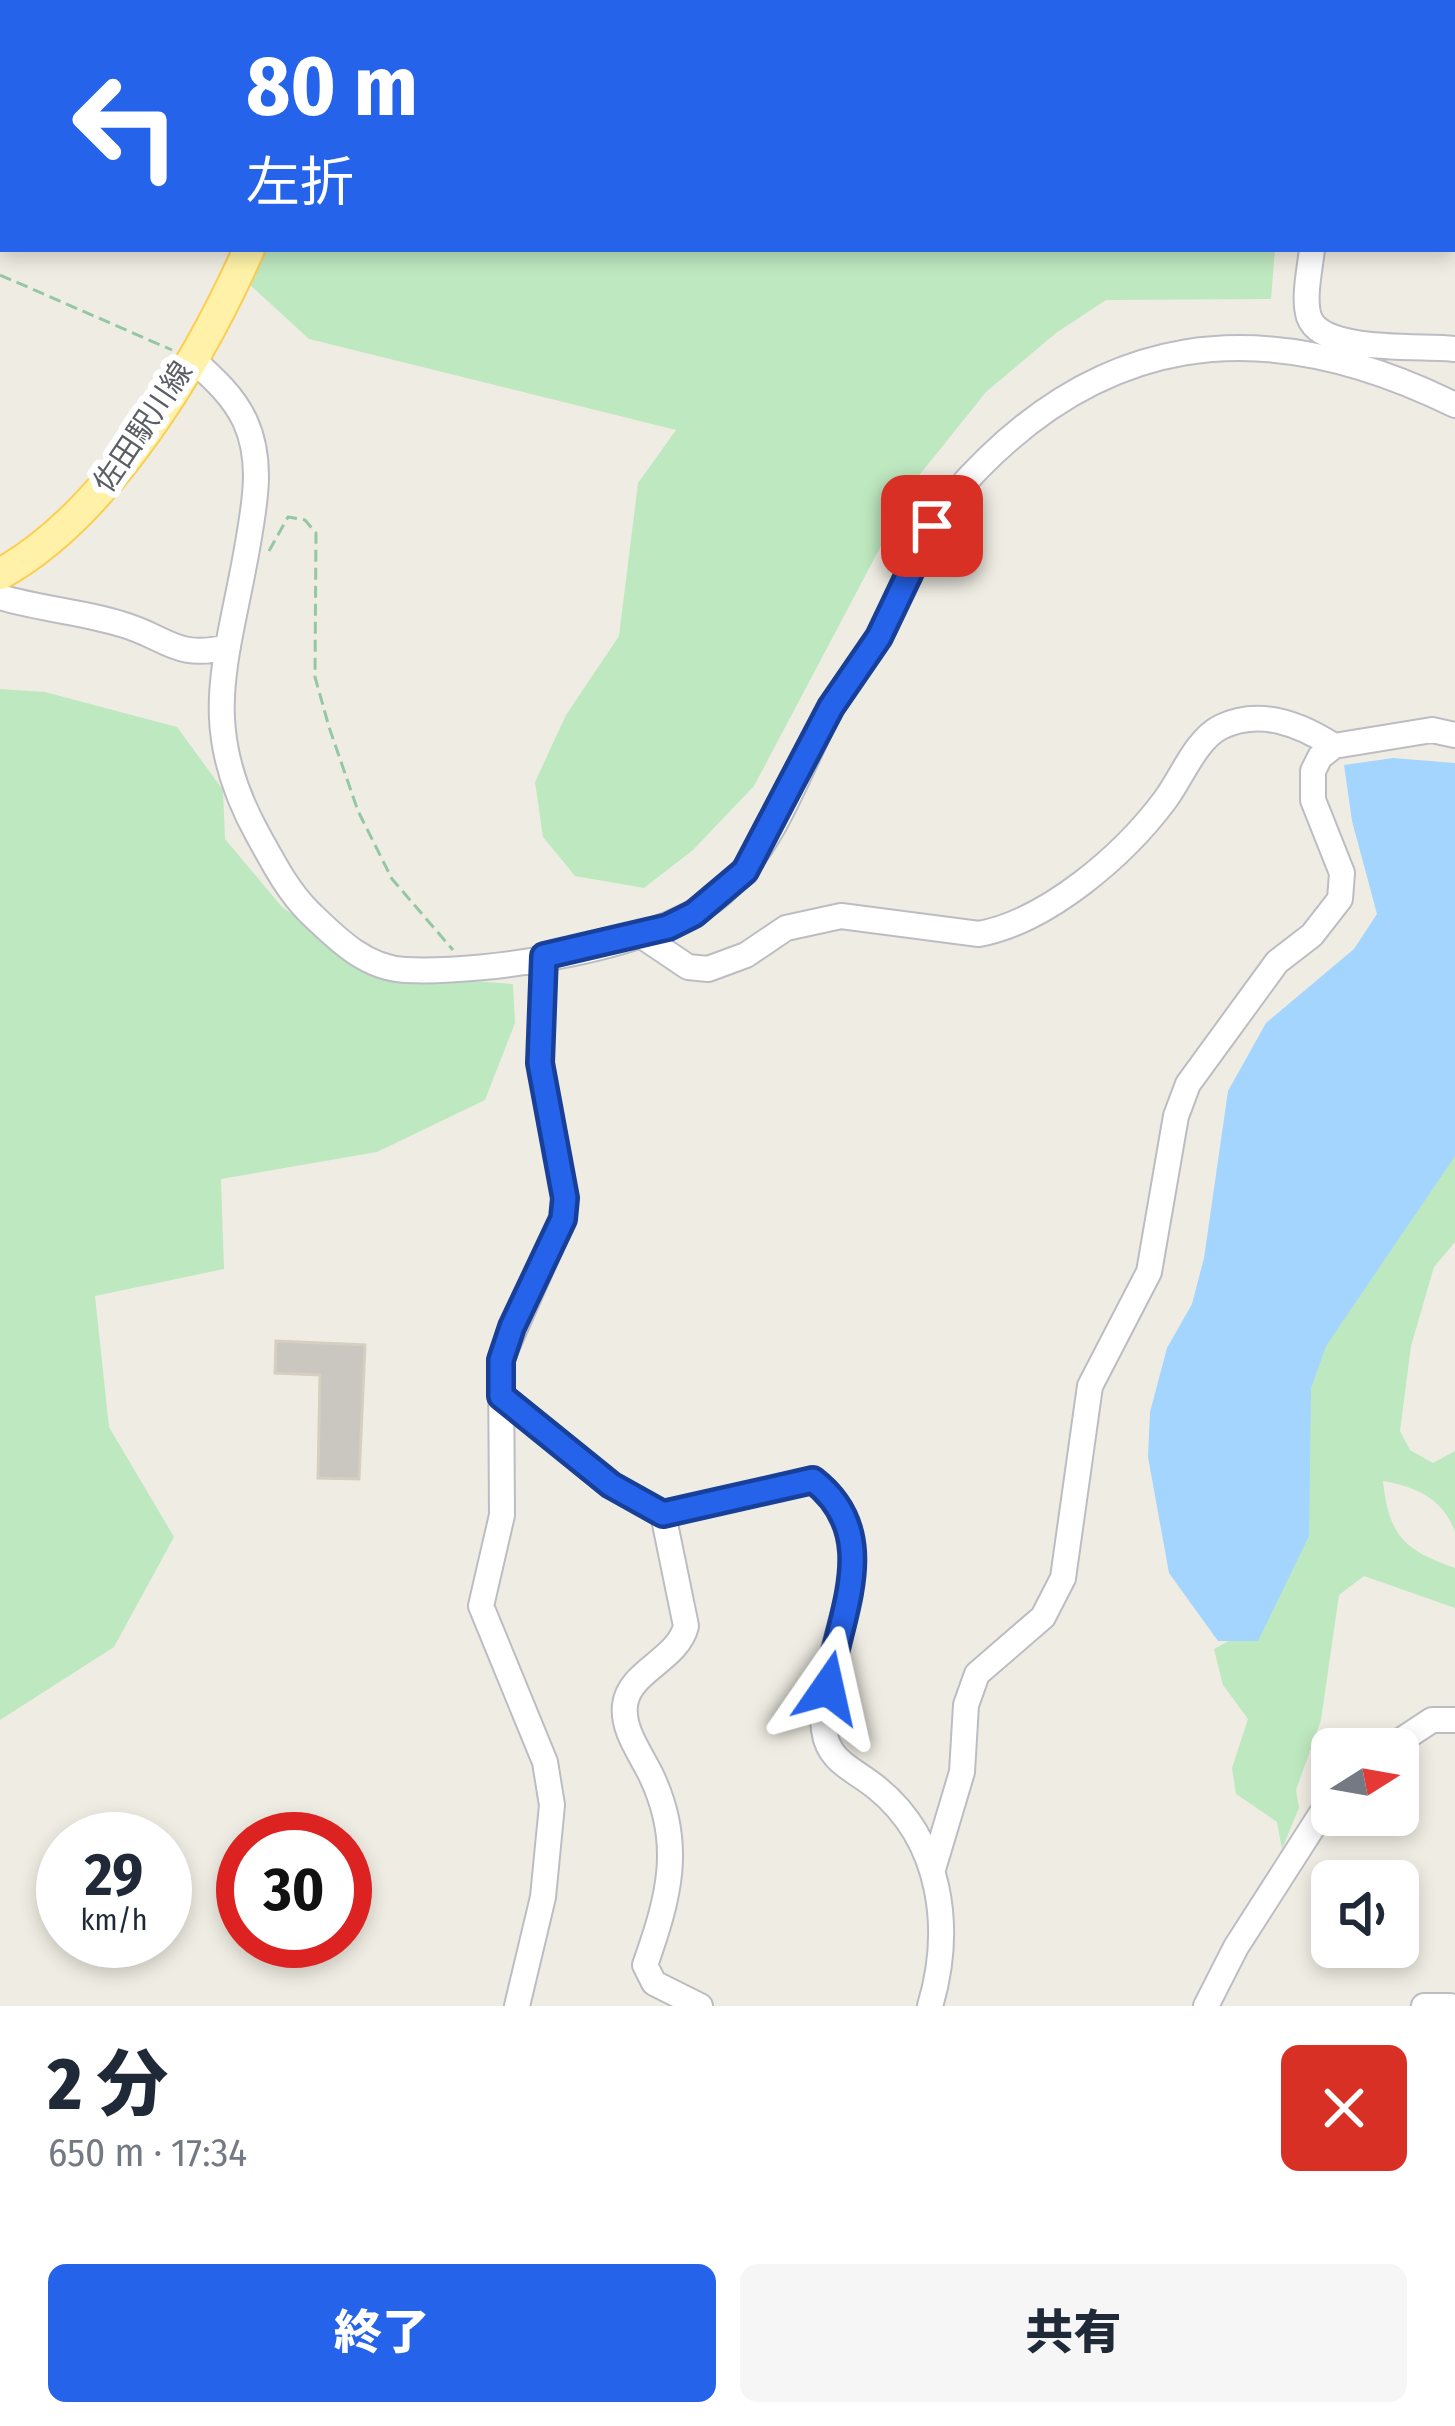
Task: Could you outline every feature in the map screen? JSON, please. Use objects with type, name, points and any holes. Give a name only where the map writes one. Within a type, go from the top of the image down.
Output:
[{"type":"main road","name":"佐田駅川線","points":[[0,574],[82,512],[190,358],[247,252]]},
{"type":"street","points":[[1312,252],[1308,315],[1316,328],[1351,344],[1455,349]]},
{"type":"street","points":[[190,358],[230,398],[254,448],[254,506],[228,647],[219,730],[229,778],[296,899],[349,949],[400,970],[462,968],[642,936],[694,914],[745,871],[831,707],[879,637],[915,554],[949,500],[1007,442],[1058,404],[1142,362],[1182,350],[1242,346],[1319,353],[1393,374],[1455,405]]},
{"type":"street","points":[[0,597],[54,613],[118,622],[170,649],[201,653],[228,647]]},
{"type":"street","points":[[642,936],[688,967],[708,969],[746,956],[786,928],[841,916],[980,934],[997,931],[1034,914],[1109,856],[1162,805],[1218,728],[1245,719],[1272,719],[1311,731],[1334,746]]},
{"type":"street","points":[[933,1869],[962,1772],[966,1705],[976,1674],[1043,1617],[1063,1578],[1090,1386],[1148,1272],[1176,1116],[1188,1084],[1277,962],[1312,934],[1340,899],[1342,873],[1312,788],[1320,757],[1334,746],[1432,730],[1455,735]]},
{"type":"street","points":[[517,2006],[543,1897],[552,1805],[545,1762],[481,1606],[502,1515],[501,1360],[563,1219],[565,1198],[540,1063],[544,956]]},
{"type":"street","points":[[501,1396],[611,1485],[663,1514],[813,1480],[837,1505],[856,1557],[833,1652],[823,1724],[828,1749],[899,1808],[933,1869],[943,1951],[931,2006]]},
{"type":"street","points":[[663,1514],[686,1626],[671,1653],[628,1693],[625,1717],[671,1834],[668,1900],[645,1965],[654,1983],[700,2006]]},
{"type":"street","points":[[1419,1729],[1432,1720],[1455,1720]]},
{"type":"street","points":[[1206,2006],[1236,1947],[1311,1831]]},
{"type":"street","points":[[1424,2006],[1450,2006]]},
{"type":"path","points":[[0,275],[190,358]]},
{"type":"path","points":[[263,566],[288,517],[305,520],[316,533],[315,677],[344,772],[392,879],[445,935],[462,968]]},
{"type":"green space","points":[[260,252],[1275,252],[1271,299],[1106,300],[1056,333],[986,392],[917,478],[754,786],[693,850],[644,888],[575,876],[543,837],[535,782],[566,715],[619,636],[638,483],[676,430],[309,339],[248,283]]},
{"type":"green space","points":[[0,689],[45,692],[177,727],[223,790],[225,839],[282,907],[376,974],[513,984],[515,1023],[485,1100],[377,1152],[221,1179],[224,1269],[95,1296],[109,1427],[174,1537],[114,1647],[0,1720]]},
{"type":"green space","points":[[1455,1136],[1455,1242],[1434,1267],[1411,1346],[1400,1431],[1410,1450],[1433,1463],[1455,1451],[1455,1532],[1427,1496],[1383,1481],[1389,1515],[1402,1538],[1455,1568],[1455,1608],[1364,1576],[1339,1595],[1321,1720],[1318,1728],[1311,1728],[1311,1748],[1296,1790],[1299,1808],[1282,1849],[1277,1822],[1236,1794],[1232,1768],[1248,1719],[1223,1685],[1214,1649],[1251,1629],[1304,1382],[1360,1270]]},
{"type":"water","points":[[1393,758],[1455,763],[1455,1156],[1326,1346],[1311,1388],[1309,1536],[1258,1641],[1218,1641],[1169,1573],[1148,1457],[1150,1412],[1167,1348],[1192,1304],[1204,1258],[1228,1091],[1266,1023],[1354,949],[1377,914],[1352,821],[1344,765]]},
{"type":"building","points":[[276,1341],[365,1345],[359,1479],[318,1478],[320,1375],[275,1373]]},
{"type":"route","points":[[828,1688],[856,1557],[854,1542],[826,1491],[813,1480],[687,1513],[663,1514],[611,1485],[501,1396],[501,1360],[563,1219],[565,1198],[540,1063],[546,1005],[544,956],[668,927],[694,914],[745,871],[831,707],[879,637],[932,526]]}]
